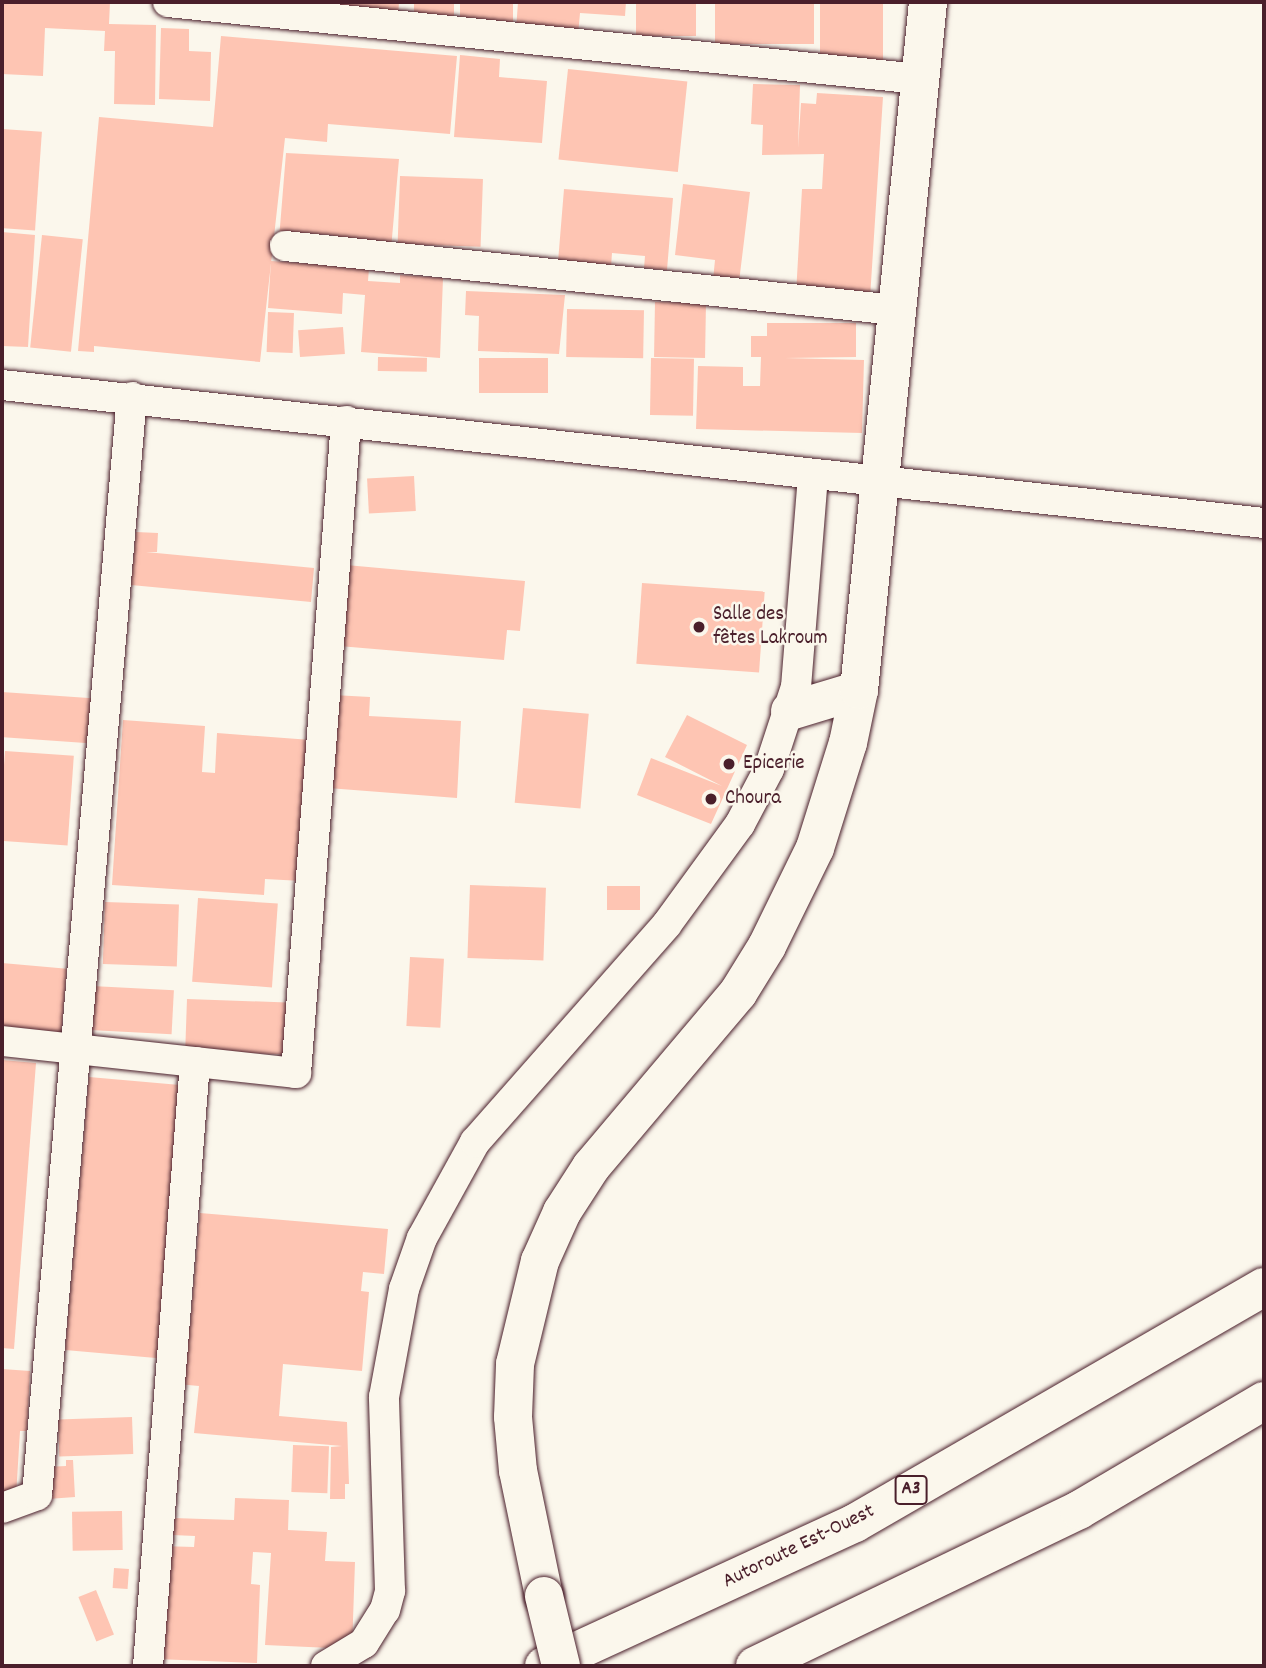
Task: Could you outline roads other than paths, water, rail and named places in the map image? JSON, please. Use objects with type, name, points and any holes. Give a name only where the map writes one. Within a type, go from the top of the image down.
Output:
[{"type":"main road","points":[[561,1666],[517,1471],[513,1417],[515,1364],[540,1261],[591,1167],[738,993],[793,898],[829,809],[859,690],[928,2]]},
{"type":"main road","points":[[790,711],[859,690]]},
{"type":"main road","name":"Autoroute Est-Ouest","points":[[544,1666],[855,1523],[1264,1287]]},
{"type":"main road","points":[[755,1666],[1079,1510],[1264,1401]]},
{"type":"street","points":[[168,2],[920,79]]},
{"type":"street","points":[[285,246],[896,310]]},
{"type":"street","points":[[2,385],[346,421],[813,477],[1264,523]]},
{"type":"street","points":[[2,1508],[37,1495],[132,397]]},
{"type":"street","points":[[2,1041],[296,1073],[346,421]]},
{"type":"street","points":[[326,1666],[365,1643],[385,1610],[390,1571],[383,1437],[391,1342],[408,1276],[446,1189],[509,1099],[706,876],[757,791],[790,711],[799,665],[813,477]]},
{"type":"street","points":[[148,1666],[195,1062]]},
{"type":"place","name":"Salle des fêtes Lakroum","points":[[699,627]]},
{"type":"place","name":"Epicerie","points":[[729,764]]},
{"type":"place","name":"Choura","points":[[711,799]]}]
